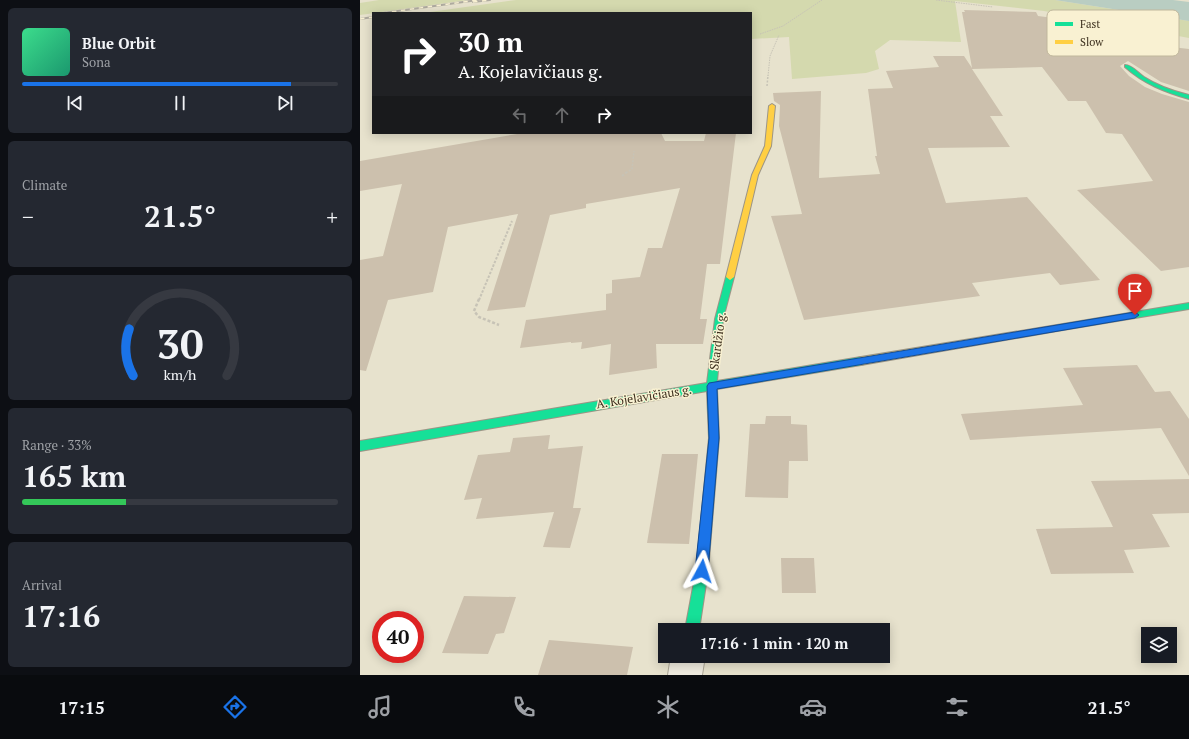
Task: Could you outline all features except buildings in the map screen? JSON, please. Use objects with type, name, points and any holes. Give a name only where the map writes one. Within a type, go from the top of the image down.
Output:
[{"type":"street","points":[[1127,66],[1136,76],[1151,85],[1189,97]]},
{"type":"street","name":"Skardžio g.","points":[[693,623],[702,571],[714,438],[712,386],[719,319],[755,175],[768,146],[772,106]]},
{"type":"street","name":"A. Kojelavičiaus g.","points":[[360,446],[1189,306]]},
{"type":"street","points":[[685,675],[687,663]]},
{"type":"path","points":[[760,34],[783,26],[822,0]]},
{"type":"path","points":[[936,0],[993,7]]},
{"type":"path","points":[[766,92],[770,56],[779,34]]},
{"type":"path","points":[[622,176],[632,170],[634,151]]},
{"type":"path","points":[[499,324],[479,317],[474,311],[512,221]]},
{"type":"green space","points":[[379,0],[468,0],[372,12],[372,13],[360,15],[360,3]]},
{"type":"green space","points":[[516,0],[1055,0],[1119,10],[1047,10],[1047,12],[955,1],[961,42],[890,40],[875,51],[879,69],[866,73],[792,79],[789,37],[752,39],[752,12],[430,12]]},
{"type":"green space","points":[[1179,19],[1189,21],[1189,38],[1179,36]]},
{"type":"shaded area","points":[[1055,0],[1173,0],[1189,2],[1189,21],[1179,19],[1179,10],[1119,10]]},
{"type":"railway","points":[[390,12],[478,0]]},
{"type":"railway","points":[[473,2],[490,0]]},
{"type":"railway","points":[[360,19],[372,17]]},
{"type":"traffic: fast","points":[[1127,66],[1148,82],[1189,97]]},
{"type":"traffic: fast","points":[[693,623],[702,571],[714,438],[712,386],[719,319],[730,277]]},
{"type":"traffic: fast","points":[[1057,328],[1189,306]]},
{"type":"traffic: fast","points":[[360,446],[861,361]]},
{"type":"traffic: slow","points":[[730,277],[755,175],[768,146],[772,106]]},
{"type":"traffic: slow","points":[[861,361],[1057,328]]},
{"type":"route","points":[[702,571],[714,438],[712,386],[1135,315]]}]
